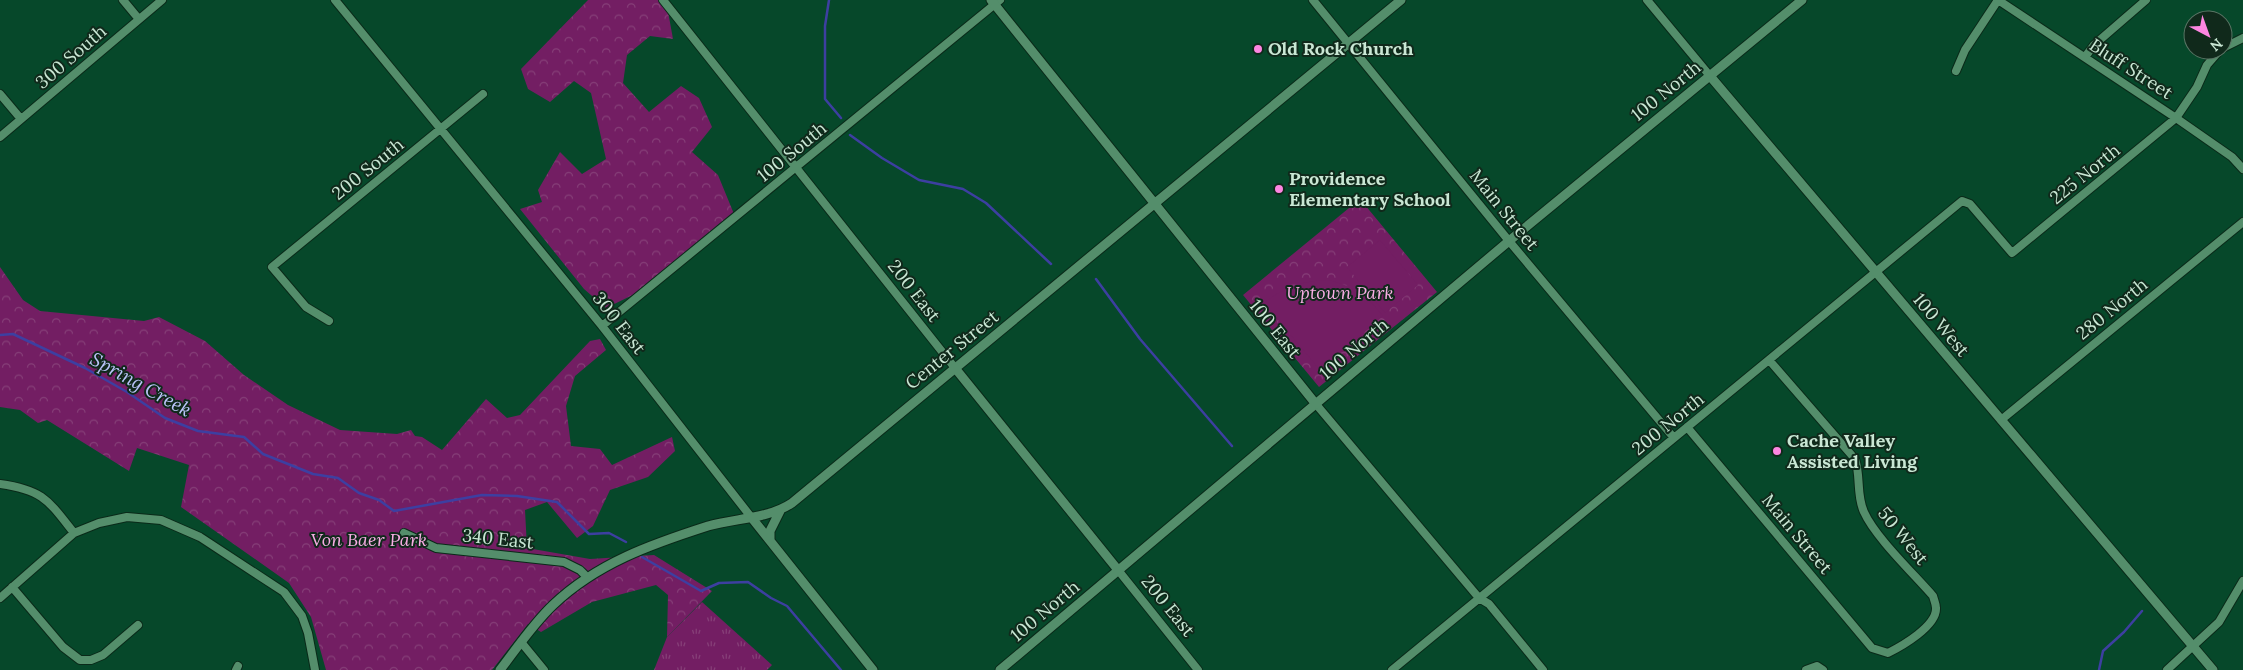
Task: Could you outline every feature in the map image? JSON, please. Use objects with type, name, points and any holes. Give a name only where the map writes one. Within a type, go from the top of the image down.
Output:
[{"type":"street","points":[[123,0],[138,18]]},
{"type":"street","name":"300 South","points":[[0,137],[67,82],[138,18],[162,0]]},
{"type":"street","name":"300 East","points":[[335,0],[602,326],[873,670]]},
{"type":"street","name":"200 East","points":[[664,0],[1198,670]]},
{"type":"street","name":"Main Street","points":[[1313,0],[1509,241],[1674,438]]},
{"type":"street","name":"Center Street","points":[[500,670],[553,605],[587,577],[613,562],[648,546],[711,526],[780,511],[1154,206],[1401,0]]},
{"type":"street","name":"100 West","points":[[1647,0],[2213,670]]},
{"type":"street","name":"100 North","points":[[1000,670],[1509,241],[1802,0]]},
{"type":"street","points":[[1956,71],[1965,50],[1998,0]]},
{"type":"street","name":"Bluff Street","points":[[1998,0],[2232,156],[2243,169]]},
{"type":"street","points":[[2085,57],[2094,45],[2146,0]]},
{"type":"street","name":"100 South","points":[[602,326],[796,168],[995,1]]},
{"type":"street","name":"100 East","points":[[995,1],[1154,206],[1315,404],[1479,598],[1489,604],[1543,670]]},
{"type":"street","name":"225 North","points":[[1962,201],[1970,204],[2012,253],[2176,118],[2197,87],[2211,60]]},
{"type":"street","points":[[0,94],[21,119]]},
{"type":"street","name":"200 South","points":[[329,321],[306,307],[272,266],[483,94]]},
{"type":"street","name":"200 North","points":[[1392,670],[1962,201]]},
{"type":"street","name":"280 North","points":[[2001,420],[2243,222]]},
{"type":"street","name":"50 West","points":[[1769,360],[1855,459],[1858,469],[1859,498],[1864,512],[1873,527],[1933,596],[1937,609],[1930,623],[1903,646],[1888,653]]},
{"type":"street","name":"Main Street","points":[[1688,427],[1872,648],[1888,653]]},
{"type":"street","points":[[0,484],[22,487],[38,493],[50,502],[74,533]]},
{"type":"street","points":[[770,540],[770,531],[780,511]]},
{"type":"street","points":[[0,598],[74,533],[99,523],[127,517],[161,520],[200,537],[284,592],[296,605],[308,633],[315,670]]},
{"type":"street","name":"340 East","points":[[404,533],[436,548],[564,562],[580,570],[587,577]]},
{"type":"street","points":[[2167,670],[2218,622],[2243,581]]},
{"type":"street","points":[[12,587],[63,647],[80,660],[91,660],[104,655],[138,625]]},
{"type":"street","points":[[521,642],[544,670]]},
{"type":"street","points":[[1806,670],[1817,666],[1823,670]]},
{"type":"green space","points":[[588,0],[661,0],[667,6],[673,39],[650,36],[627,55],[623,83],[649,112],[681,86],[699,98],[712,127],[692,152],[718,175],[734,214],[641,291],[606,308],[584,289],[520,209],[542,202],[538,190],[560,152],[582,174],[606,159],[591,93],[574,81],[550,102],[528,89],[521,69]]},
{"type":"green space","name":"Uptown Park","points":[[1360,199],[1437,292],[1319,387],[1243,295]]},
{"type":"green space","points":[[1380,240],[1418,285],[1385,313],[1347,267]]},
{"type":"green space","name":"Von Baer Park","points":[[0,267],[23,300],[40,311],[144,321],[159,317],[205,341],[244,375],[288,405],[340,430],[397,434],[411,430],[415,436],[422,437],[442,450],[486,399],[507,418],[520,415],[590,341],[600,339],[606,350],[575,376],[566,406],[571,446],[600,449],[612,465],[672,437],[675,451],[648,477],[610,490],[593,526],[577,538],[547,502],[525,510],[527,548],[590,559],[654,555],[712,591],[667,637],[668,595],[656,585],[592,602],[541,632],[528,624],[492,670],[326,670],[311,617],[289,583],[181,507],[189,465],[137,448],[129,471],[47,420],[38,423],[20,410],[0,407]]},
{"type":"green space","points":[[1327,280],[1358,292],[1383,316],[1320,370],[1264,303],[1278,293],[1293,286]]},
{"type":"green space","points":[[702,602],[772,665],[767,670],[654,670],[667,637]]},
{"type":"waterway","points":[[829,0],[825,26],[825,99],[841,118]]},
{"type":"waterway","points":[[850,135],[882,158],[919,180],[963,189],[986,203],[1051,264]]},
{"type":"waterway","points":[[1096,279],[1140,339],[1232,446]]},
{"type":"waterway","name":"Spring Creek","points":[[0,335],[13,334],[85,368],[127,392],[165,418],[198,431],[244,437],[263,454],[313,474],[338,478],[359,493],[379,500],[394,511],[482,495],[517,496],[557,502],[589,534],[609,533],[626,542]]},
{"type":"waterway","name":"Spring Creek","points":[[642,557],[701,591],[719,583],[748,582],[771,598],[787,606],[841,670]]},
{"type":"waterway","points":[[2099,670],[2103,651],[2124,632],[2142,611]]},
{"type":"place","name":"Old Rock Church","points":[[1258,49]]},
{"type":"place","name":"Providence Elementary School","points":[[1279,189]]},
{"type":"place","name":"Cache Valley Assisted Living","points":[[1777,451]]}]
